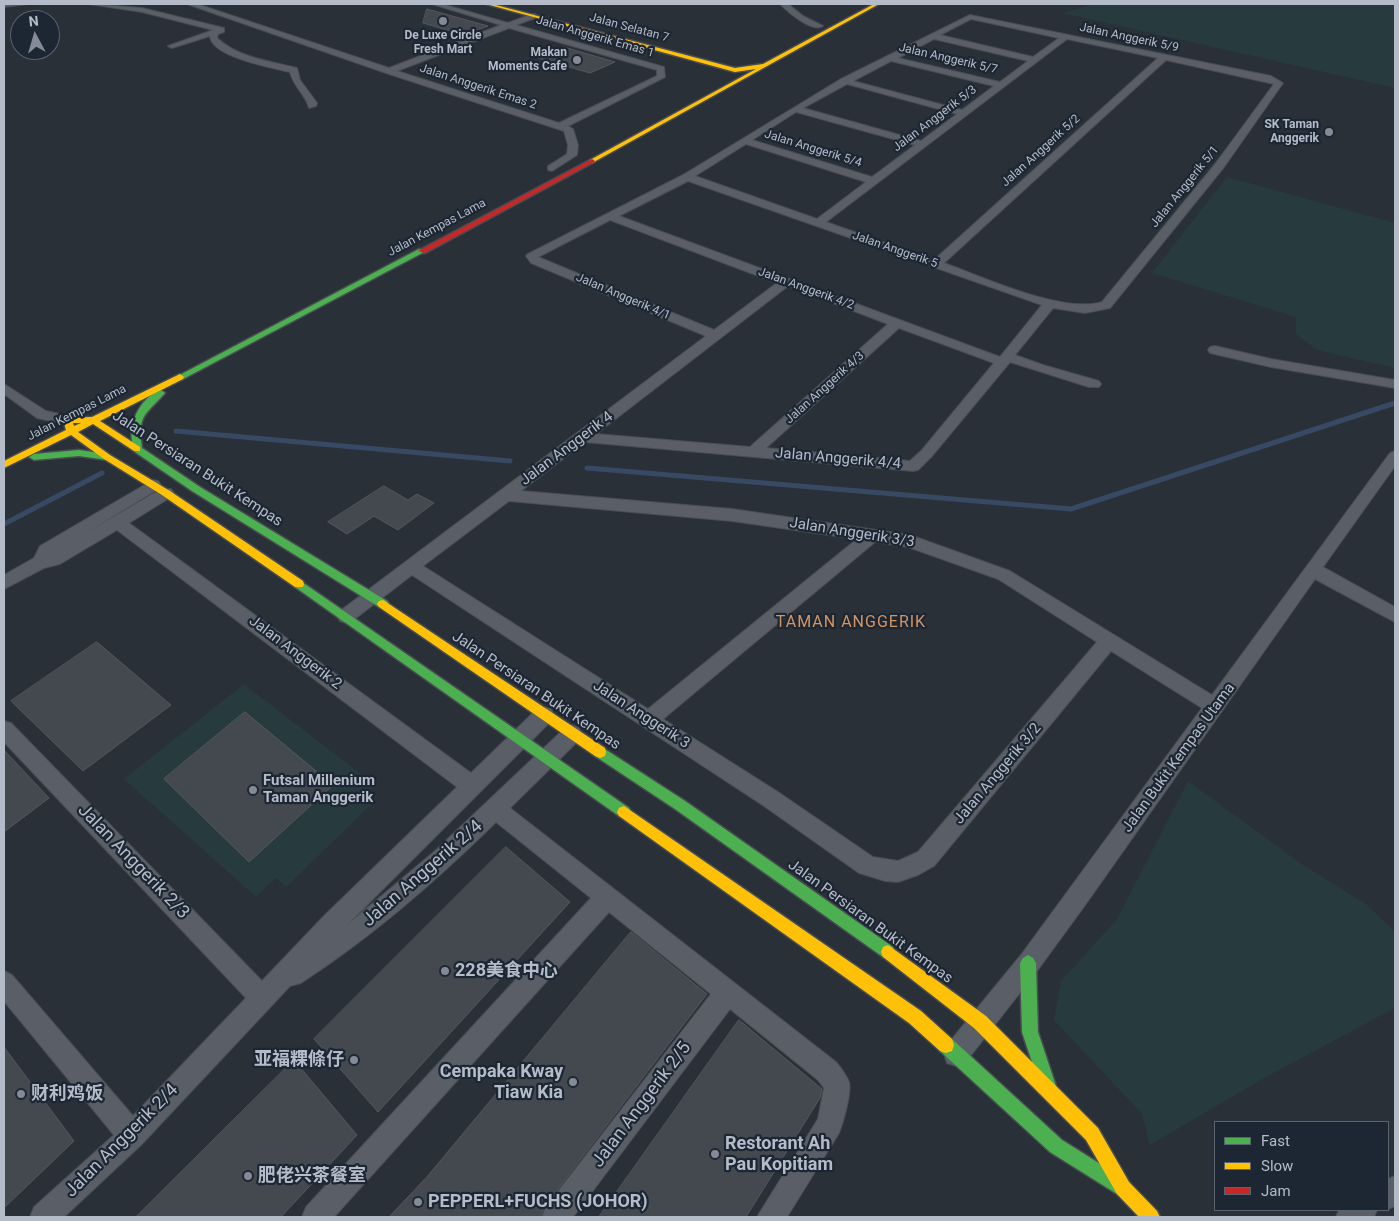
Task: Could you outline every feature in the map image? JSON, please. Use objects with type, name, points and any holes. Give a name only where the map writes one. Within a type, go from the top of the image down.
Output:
[{"type":"main road","name":"Jalan Selatan 7","points":[[488,4],[743,68]]},
{"type":"main road","name":"Jalan Selatan 7","points":[[517,4],[694,56]]},
{"type":"main road","points":[[614,136],[697,90],[743,68],[774,47],[819,26],[859,4]]},
{"type":"main road","name":"Jalan Kempas Lama","points":[[93,420],[340,294],[719,94],[876,4]]},
{"type":"main road","points":[[743,68],[763,66],[796,51]]},
{"type":"main road","points":[[694,56],[728,55]]},
{"type":"main road","points":[[694,56],[706,68],[710,76]]},
{"type":"main road","points":[[719,94],[744,77],[743,68]]},
{"type":"main road","points":[[548,170],[582,152]]},
{"type":"main road","points":[[138,450],[134,429],[135,420],[141,410],[183,374]]},
{"type":"main road","name":"Jalan Kempas Lama","points":[[6,459],[70,426],[94,406]]},
{"type":"main road","name":"Jalan Persiaran Bukit Kempas","points":[[70,426],[93,420],[196,489],[373,597],[572,734],[680,805],[856,929],[980,1022],[1092,1134],[1123,1188]]},
{"type":"main road","name":"Jalan Persiaran Bukit Kempas","points":[[70,426],[107,457],[160,489],[346,616],[915,1017],[1056,1146],[1123,1188],[1151,1217]]},
{"type":"main road","points":[[6,459],[79,453],[98,454],[107,457]]},
{"type":"main road","points":[[1028,963],[1030,1032],[1053,1097]]},
{"type":"street","points":[[4,5],[24,4]]},
{"type":"street","points":[[93,4],[142,10],[218,31]]},
{"type":"street","name":"Jalan Anggerik Emas 2","points":[[191,4],[560,126]]},
{"type":"street","name":"Jalan Anggerik Emas 1","points":[[435,4],[661,69],[661,77],[560,126]]},
{"type":"street","points":[[784,4],[800,18],[819,26]]},
{"type":"street","points":[[389,71],[532,16]]},
{"type":"street","name":"Jalan Anggerik 5/9","points":[[933,36],[973,17],[1271,79],[1279,83]]},
{"type":"street","points":[[172,46],[245,22]]},
{"type":"street","points":[[218,31],[213,38],[225,49],[250,59],[294,70],[296,80],[313,102],[312,106]]},
{"type":"street","points":[[609,216],[686,176],[844,81],[933,36],[1034,60]]},
{"type":"street","name":"Jalan Anggerik 5/3","points":[[818,223],[1066,36]]},
{"type":"street","name":"Jalan Anggerik 5/2","points":[[936,264],[1164,57]]},
{"type":"street","name":"Jalan Anggerik 5/7","points":[[889,58],[1002,84]]},
{"type":"street","points":[[844,81],[964,113]]},
{"type":"street","name":"Jalan Anggerik 5/1","points":[[1106,305],[1220,165],[1279,83]]},
{"type":"street","points":[[795,109],[922,144]]},
{"type":"street","points":[[548,170],[572,155],[573,145],[568,129],[560,126]]},
{"type":"street","name":"Jalan Anggerik 5/4","points":[[745,141],[874,181]]},
{"type":"street","name":"Jalan Anggerik 5","points":[[686,176],[1050,304],[1085,310],[1106,305]]},
{"type":"street","name":"Jalan Anggerik 4/1","points":[[609,216],[532,256],[536,261],[716,336]]},
{"type":"street","name":"Jalan Anggerik 4/2","points":[[609,216],[897,323],[1005,359],[1094,384]]},
{"type":"street","name":"Jalan Anggerik 4","points":[[346,616],[786,282]]},
{"type":"street","name":"Jalan Anggerik 4/4","points":[[582,438],[913,466],[1050,304]]},
{"type":"street","name":"Jalan Anggerik 4/3","points":[[752,452],[897,323]]},
{"type":"street","points":[[1215,350],[1272,363],[1395,384]]},
{"type":"street","points":[[4,388],[42,415],[70,426]]},
{"type":"street","name":"Jalan Bukit Kempas Utama","points":[[956,1054],[1028,963],[1216,707],[1312,568],[1395,456]]},
{"type":"street","points":[[4,583],[40,562],[54,560],[117,522],[160,489]]},
{"type":"street","points":[[40,562],[46,550],[160,489]]},
{"type":"street","name":"Jalan Anggerik 3/3","points":[[506,496],[732,515],[874,534],[910,541],[1004,575],[1216,707]]},
{"type":"street","name":"Jalan Anggerik 2","points":[[117,522],[472,785]]},
{"type":"street","points":[[648,720],[874,534]]},
{"type":"street","name":"Jalan Anggerik 3","points":[[412,567],[771,799],[867,866]]},
{"type":"street","points":[[1312,568],[1395,615]]},
{"type":"street","name":"Jalan Anggerik 3/2","points":[[867,866],[884,871],[906,872],[926,859],[1109,641]]},
{"type":"street","name":"Jalan Anggerik 2/4","points":[[44,1217],[132,1136],[261,997],[544,715]]},
{"type":"street","name":"Jalan Anggerik 2/3","points":[[4,729],[261,997]]},
{"type":"street","name":"Jalan Anggerik 2/4","points":[[261,997],[362,928],[496,809],[572,734]]},
{"type":"street","points":[[496,809],[827,1071],[837,1085],[830,1124],[771,1217]]},
{"type":"street","points":[[316,1217],[608,896]]},
{"type":"street","points":[[4,983],[132,1136]]},
{"type":"street","name":"Jalan Anggerik 2/5","points":[[556,1217],[728,992]]},
{"type":"street","points":[[1350,1217],[1361,1211]]},
{"type":"green space","points":[[1094,4],[1395,4],[1395,88],[1062,13]]},
{"type":"green space","points":[[1227,177],[1395,223],[1395,368],[1317,350],[1296,334],[1296,317],[1152,273]]},
{"type":"green space","name":"Futsal Millenium Taman Anggerik","points":[[244,684],[375,785],[364,796],[373,803],[286,887],[276,878],[256,897],[124,779]]},
{"type":"green space","points":[[1188,781],[1303,865],[1366,904],[1395,932],[1395,1008],[1266,1077],[1150,1145],[1142,1114],[1054,1020],[1061,981],[1117,919]]},
{"type":"building","name":"De Luxe Circle Fresh Mart","points":[[427,9],[488,26],[464,35],[423,23]]},
{"type":"building","name":"Makan Moments Cafe","points":[[564,47],[615,62],[590,73],[538,58]]},
{"type":"building","points":[[384,486],[408,500],[417,494],[434,503],[398,530],[374,516],[347,534],[328,522]]},
{"type":"building","points":[[97,642],[171,705],[83,771],[11,701]]},
{"type":"building","name":"Futsal Millenium Taman Anggerik","points":[[245,712],[333,785],[249,862],[164,779]]},
{"type":"building","points":[[4,750],[49,798],[4,832]]},
{"type":"building","name":"228美食中心","points":[[506,847],[570,902],[378,1112],[314,1039]]},
{"type":"building","name":"Cempaka Kway Tiaw Kia","points":[[631,932],[707,994],[545,1206],[540,1217],[389,1217],[426,1178]]},
{"type":"building","name":"Restorant Ah Pau Kopitiam","points":[[739,1020],[822,1089],[820,1098],[746,1217],[599,1217]]},
{"type":"building","name":"财利鸡饭","points":[[4,1047],[74,1141],[4,1208]]},
{"type":"building","name":"肥佬兴茶餐室","points":[[294,1060],[357,1135],[281,1217],[136,1217]]},
{"type":"waterway","points":[[587,468],[1071,509],[1395,403]]},
{"type":"waterway","points":[[176,431],[510,461]]},
{"type":"waterway","points":[[4,524],[102,473]]},
{"type":"traffic: fast","points":[[180,377],[422,251]]},
{"type":"traffic: fast","points":[[138,450],[136,431],[139,417],[142,411],[161,393]]},
{"type":"traffic: fast","points":[[137,449],[196,489],[383,604]]},
{"type":"traffic: fast","points":[[34,457],[79,453],[107,457]]},
{"type":"traffic: fast","points":[[299,584],[624,812]]},
{"type":"traffic: fast","points":[[600,752],[680,805],[888,952]]},
{"type":"traffic: fast","points":[[1028,963],[1030,1032],[1048,1086]]},
{"type":"traffic: fast","points":[[946,1045],[1056,1146],[1123,1188]]},
{"type":"traffic: slow","points":[[488,4],[735,70],[763,66]]},
{"type":"traffic: slow","points":[[592,161],[877,4]]},
{"type":"traffic: slow","points":[[4,465],[180,377]]},
{"type":"traffic: slow","points":[[137,449],[93,420],[68,420],[71,431],[107,457],[166,493],[299,584]]},
{"type":"traffic: slow","points":[[383,604],[600,752]]},
{"type":"traffic: slow","points":[[624,812],[915,1017],[946,1045]]},
{"type":"traffic: slow","points":[[888,952],[980,1022],[1092,1134],[1123,1188],[1151,1217]]},
{"type":"traffic: jam","points":[[422,251],[592,161]]},
{"type":"place","name":"De Luxe Circle Fresh Mart","points":[[443,21]]},
{"type":"place","name":"Makan Moments Cafe","points":[[577,60]]},
{"type":"place","name":"SK Taman Anggerik","points":[[1329,132]]},
{"type":"place","name":"Futsal Millenium Taman Anggerik","points":[[253,790]]},
{"type":"place","name":"228美食中心","points":[[445,971]]},
{"type":"place","name":"亚福粿條仔","points":[[354,1060]]},
{"type":"place","name":"Cempaka Kway Tiaw Kia","points":[[573,1082]]},
{"type":"place","name":"财利鸡饭","points":[[21,1094]]},
{"type":"place","name":"Restorant Ah Pau Kopitiam","points":[[715,1154]]},
{"type":"place","name":"肥佬兴茶餐室","points":[[248,1176]]},
{"type":"place","name":"PEPPERL+FUCHS (JOHOR)","points":[[418,1202]]},
{"type":"district","name":"TAMAN ANGGERIK","points":[[851,623]]}]
